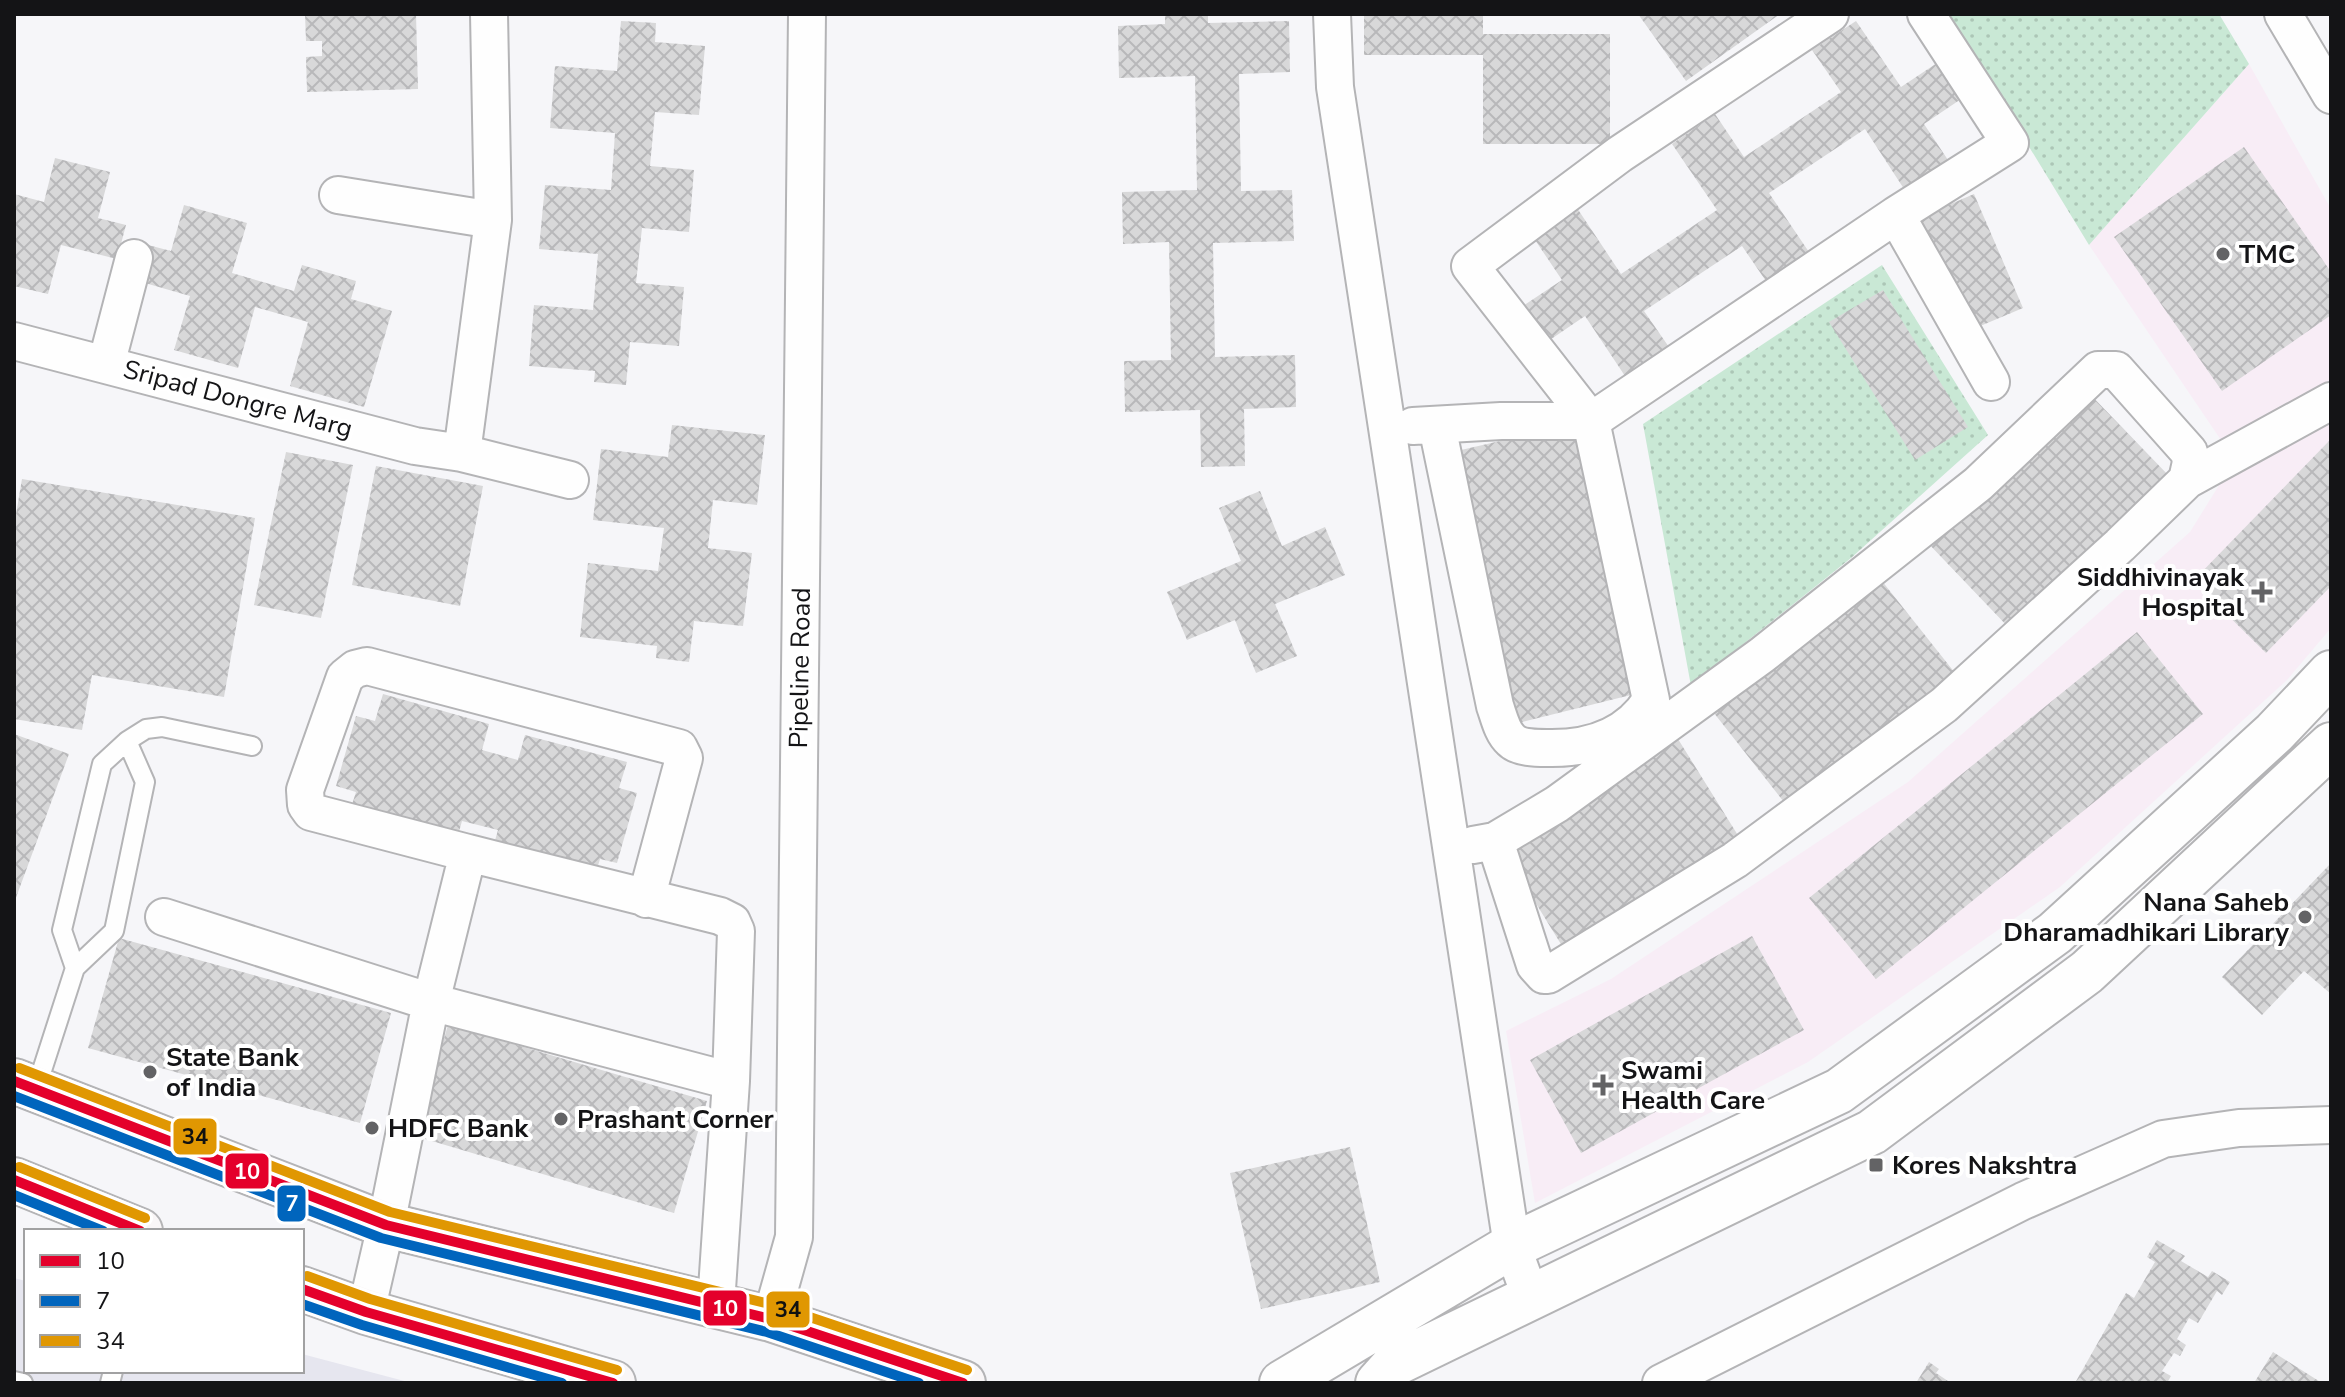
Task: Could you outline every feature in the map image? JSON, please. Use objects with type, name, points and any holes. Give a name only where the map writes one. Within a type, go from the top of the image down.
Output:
[{"type":"main road","points":[[25,1085],[386,1225],[782,1322],[963,1383]]},
{"type":"main road","points":[[14,1180],[135,1229]]},
{"type":"main road","points":[[304,1290],[366,1312],[613,1383]]},
{"type":"street","points":[[462,453],[493,220],[489,14]]},
{"type":"street","name":"Pipeline Road","points":[[782,1322],[794,1237],[807,14]]},
{"type":"street","points":[[1332,14],[1335,87],[1512,1246],[1531,1298]]},
{"type":"street","points":[[1437,426],[1495,706],[1505,732],[1511,741],[1519,745],[1562,748],[1587,746],[1605,740],[1633,722],[1651,700],[1591,421],[1470,266],[1620,154],[1830,14]]},
{"type":"street","points":[[1387,427],[1501,421],[1591,421],[1896,215],[2010,143],[1926,14]]},
{"type":"street","points":[[2283,14],[2331,95]]},
{"type":"street","points":[[338,195],[493,220]]},
{"type":"street","points":[[1896,215],[1991,382]]},
{"type":"street","points":[[106,365],[134,258]]},
{"type":"street","name":"Sripad Dongre Marg","points":[[14,341],[415,446],[462,453],[570,480]]},
{"type":"street","points":[[1452,849],[1495,841],[1557,804],[1762,655],[1978,484],[2098,370],[2116,370],[2189,452],[2191,462],[2187,480]]},
{"type":"street","points":[[1495,841],[1535,965],[1544,975],[1548,975],[1735,860],[1944,705],[2187,480],[2331,401]]},
{"type":"street","points":[[646,899],[684,758],[679,748],[367,666],[355,669],[345,677],[305,790],[306,805],[311,812],[646,899],[720,916],[732,922],[736,931],[731,1081],[716,1304]]},
{"type":"street","points":[[1282,1383],[1512,1246],[1839,1091],[2055,933],[2274,733],[2331,673]]},
{"type":"street","points":[[1378,1383],[1396,1363],[1872,1132],[2087,972],[2326,759]]},
{"type":"street","points":[[366,1312],[431,1002],[468,853]]},
{"type":"street","points":[[164,917],[431,1002],[731,1081]]},
{"type":"street","points":[[1661,1383],[2023,1201],[2163,1139],[2239,1128],[2331,1125]]},
{"type":"lane","points":[[75,968],[62,930],[102,764],[127,741],[146,729],[162,727],[252,746]]},
{"type":"lane","points":[[25,1085],[75,968],[114,931],[145,782],[127,741]]},
{"type":"lane","points":[[14,1381],[23,1383]]},
{"type":"shaded area","points":[[2249,64],[2331,209],[2331,628],[2287,680],[2060,887],[1808,1062],[1535,1203],[1506,1031],[1611,979],[1908,782],[2190,532],[2221,482],[2225,446],[2089,245]]},
{"type":"shaded area","points":[[14,1278],[24,1280],[24,1373],[304,1373],[304,1355],[412,1383],[14,1383]]},
{"type":"green space","points":[[1948,14],[2219,14],[2249,64],[2089,245]]},
{"type":"green space","points":[[1882,265],[1988,435],[1851,558],[1691,686],[1643,424]]},
{"type":"building","points":[[305,14],[416,14],[418,89],[307,92],[306,57],[322,56],[322,41],[306,41]]},
{"type":"building","points":[[1165,14],[1208,14],[1208,23],[1289,21],[1290,72],[1239,74],[1241,191],[1292,190],[1294,241],[1213,243],[1215,357],[1295,355],[1296,407],[1244,409],[1245,466],[1201,467],[1200,410],[1125,412],[1124,361],[1171,360],[1169,242],[1123,244],[1122,192],[1197,190],[1195,76],[1119,78],[1118,26],[1165,24]]},
{"type":"building","points":[[1364,14],[1483,14],[1483,34],[1610,34],[1610,144],[1483,144],[1483,55],[1364,55]]},
{"type":"building","points":[[1638,14],[1780,14],[1686,81]]},
{"type":"building","points":[[621,21],[656,23],[655,42],[705,46],[699,115],[655,112],[650,166],[694,170],[689,232],[642,228],[636,283],[684,287],[679,346],[630,342],[626,385],[594,382],[595,371],[529,366],[534,305],[593,310],[598,254],[539,249],[545,185],[611,190],[615,133],[550,128],[555,66],[617,71]]},
{"type":"building","points":[[1856,21],[1901,87],[1949,55],[1973,91],[1924,124],[1950,163],[1906,192],[1865,129],[1769,193],[1811,255],[1768,284],[1742,246],[1644,311],[1671,350],[1627,379],[1585,316],[1538,348],[1514,312],[1562,280],[1533,237],[1577,208],[1621,274],[1717,210],[1672,144],[1715,114],[1744,157],[1841,92],[1812,50]]},
{"type":"building","name":"TMC","points":[[2244,147],[2331,272],[2331,315],[2222,391],[2114,237]]},
{"type":"building","points":[[55,158],[110,172],[98,218],[126,225],[117,259],[61,245],[48,294],[14,286],[14,194],[44,202]]},
{"type":"building","points":[[1974,194],[2023,308],[1966,332],[1918,218]]},
{"type":"building","points":[[184,205],[247,223],[232,273],[294,291],[302,265],[356,281],[351,299],[392,311],[364,407],[290,386],[308,322],[255,307],[238,368],[174,350],[190,296],[138,281],[148,245],[171,251]]},
{"type":"building","points":[[1883,290],[1968,427],[1915,460],[1829,322]]},
{"type":"building","points":[[2085,389],[2171,478],[2011,630],[1925,540]]},
{"type":"building","points":[[1578,423],[1643,692],[1514,724],[1448,453]]},
{"type":"building","points":[[672,425],[765,435],[757,505],[713,500],[708,548],[752,553],[743,626],[694,621],[689,662],[656,658],[657,646],[580,637],[588,563],[658,571],[664,528],[593,520],[601,449],[668,457]]},
{"type":"building","points":[[2331,439],[2331,586],[2266,653],[2193,581]]},
{"type":"building","points":[[286,452],[353,465],[321,618],[254,605]]},
{"type":"building","points":[[376,466],[483,486],[460,606],[352,585]]},
{"type":"building","points":[[22,479],[255,518],[224,697],[92,675],[82,730],[14,719],[14,526]]},
{"type":"building","points":[[1260,491],[1282,546],[1325,527],[1345,575],[1275,604],[1297,656],[1256,673],[1235,620],[1187,640],[1167,592],[1241,561],[1219,508]]},
{"type":"building","points":[[1878,576],[1959,678],[1791,811],[1710,708]]},
{"type":"building","points":[[2137,632],[2203,714],[1876,979],[1809,898]]},
{"type":"building","points":[[383,694],[489,724],[482,750],[518,760],[525,735],[627,762],[619,788],[637,793],[617,863],[600,859],[594,879],[492,851],[498,830],[462,821],[455,846],[348,817],[356,792],[336,786],[356,716],[375,721]]},
{"type":"building","points":[[14,734],[69,754],[14,903]]},
{"type":"building","points":[[1678,739],[1744,845],[1567,954],[1502,848]]},
{"type":"building","name":"Nana Saheb Dharamadhikari Library","points":[[2331,863],[2331,994],[2304,971],[2262,1015],[2222,977]]},
{"type":"building","points":[[1752,936],[1804,1030],[1581,1153],[1530,1060]]},
{"type":"building","points":[[119,938],[391,1013],[360,1123],[88,1048]]},
{"type":"building","name":"Prashant Corner","points":[[448,1025],[707,1101],[674,1213],[415,1136]]},
{"type":"building","points":[[1350,1147],[1380,1282],[1261,1309],[1230,1173]]},
{"type":"building","points":[[2157,1240],[2185,1256],[2181,1261],[2208,1277],[2212,1271],[2230,1282],[2222,1295],[2217,1291],[2198,1323],[2189,1318],[2177,1339],[2186,1345],[2180,1356],[2174,1353],[2162,1371],[2171,1376],[2167,1383],[2075,1383],[2126,1293],[2134,1298],[2155,1262],[2147,1257]]},
{"type":"building","points":[[2273,1352],[2322,1383],[2254,1383]]},
{"type":"building","points":[[1929,1362],[1939,1369],[1936,1373],[1951,1383],[1916,1383]]},
{"type":"transit line","name":"34","points":[[19,1068],[390,1212],[774,1305],[967,1370]]},
{"type":"transit line","name":"10","points":[[14,1081],[386,1225],[771,1319],[963,1383]]},
{"type":"transit line","name":"7","points":[[14,1096],[381,1238],[767,1332],[919,1383]]},
{"type":"transit line","name":"34","points":[[19,1167],[145,1218]]},
{"type":"transit line","name":"10","points":[[14,1180],[135,1229]]},
{"type":"transit line","name":"7","points":[[14,1195],[98,1229]]},
{"type":"transit line","name":"34","points":[[307,1276],[370,1299],[617,1370]]},
{"type":"transit line","name":"10","points":[[304,1290],[366,1312],[613,1383]]},
{"type":"transit line","name":"7","points":[[304,1305],[362,1325],[562,1383]]},
{"type":"place","name":"TMC","points":[[2223,254]]},
{"type":"place","name":"Siddhivinayak Hospital","points":[[2262,592]]},
{"type":"place","name":"Nana Saheb Dharamadhikari Library","points":[[2305,917]]},
{"type":"place","name":"State Bank of India","points":[[150,1072]]},
{"type":"place","name":"Swami Health Care","points":[[1603,1085]]},
{"type":"place","name":"Prashant Corner","points":[[561,1119]]},
{"type":"place","name":"HDFC Bank","points":[[372,1128]]},
{"type":"place","name":"Kores Nakshtra","points":[[1876,1165]]}]
